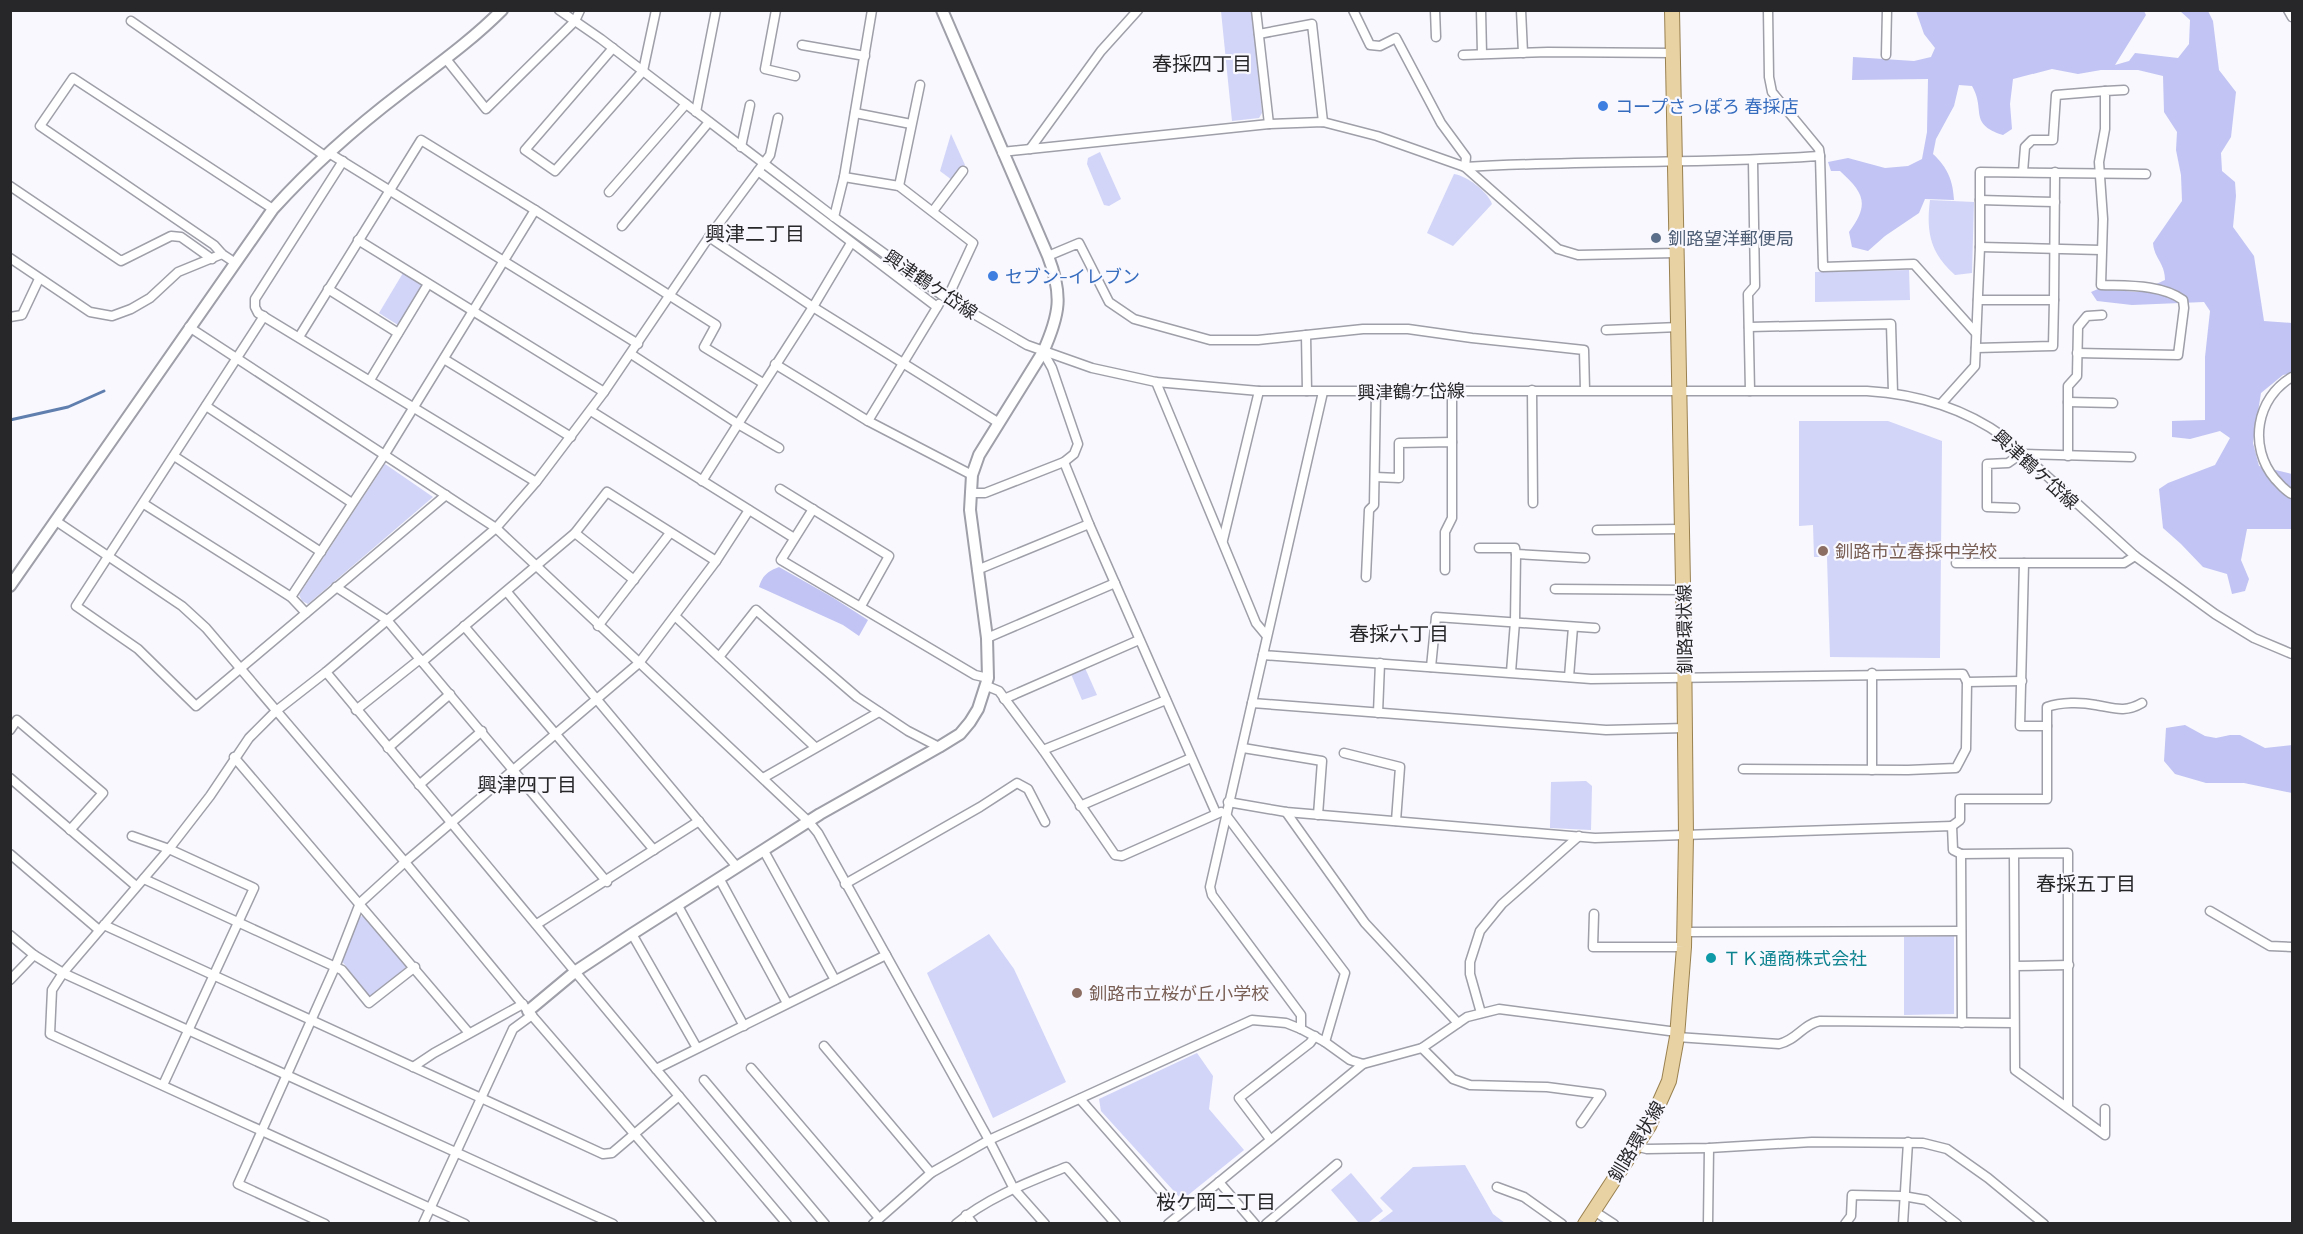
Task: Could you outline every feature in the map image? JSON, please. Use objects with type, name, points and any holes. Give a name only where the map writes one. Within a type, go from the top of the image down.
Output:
[{"type":"main road","name":"釧路環状線","points":[[1585,1224],[1649,1126],[1662,1100],[1673,1064],[1684,947],[1686,836],[1683,529],[1672,10]]},
{"type":"street","points":[[10,586],[273,209],[327,155],[400,93],[479,33],[502,10]]},
{"type":"street","name":"興津鶴ケ岱線","points":[[559,10],[686,104],[741,147],[760,167],[945,297],[1042,352],[1092,368],[1156,382],[1259,391],[1585,390],[1893,393],[1941,404],[1988,426],[2135,556],[2224,620],[2254,638],[2292,654]]},
{"type":"street","points":[[446,59],[486,108],[575,21],[580,10]]},
{"type":"street","points":[[613,48],[525,150],[555,171],[643,71],[656,10]]},
{"type":"street","points":[[696,112],[716,10]]},
{"type":"street","points":[[776,10],[765,69],[795,76]]},
{"type":"street","points":[[834,217],[844,177],[872,10]]},
{"type":"street","points":[[423,1224],[513,1029],[528,1010],[576,971],[719,878],[808,822],[960,734],[978,709],[987,682],[987,638],[977,570],[970,494],[972,475],[979,455],[1042,352],[1059,298],[1057,280],[1048,256],[942,10]]},
{"type":"street","points":[[1030,149],[1101,51],[1138,10]]},
{"type":"street","points":[[1256,10],[1269,124]]},
{"type":"street","points":[[1353,10],[1370,45],[1380,46],[1396,38],[1441,123],[1466,157],[1465,167]]},
{"type":"street","points":[[1435,10],[1436,37]]},
{"type":"street","points":[[1481,10],[1482,54]]},
{"type":"street","points":[[1521,10],[1523,53]]},
{"type":"street","points":[[1768,10],[1769,77],[1772,92],[1819,149],[1823,267],[1914,264],[1976,333]]},
{"type":"street","points":[[1886,55],[1887,10]]},
{"type":"street","points":[[2288,10],[2292,18]]},
{"type":"street","points":[[131,21],[327,155],[343,162],[639,344]]},
{"type":"street","points":[[1259,34],[1312,24],[1323,122]]},
{"type":"street","points":[[802,45],[865,56]]},
{"type":"street","points":[[1463,55],[1673,52]]},
{"type":"street","points":[[234,262],[214,245],[40,126],[73,78],[273,209]]},
{"type":"street","points":[[899,186],[920,85]]},
{"type":"street","points":[[2024,172],[2025,147],[2032,140],[2053,140],[2056,95],[2124,90]]},
{"type":"street","points":[[2077,353],[2178,355],[2184,308],[2183,300],[2176,296],[2140,286],[2101,285],[2103,219],[2100,175],[2105,129],[2105,91]]},
{"type":"street","points":[[609,192],[686,104]]},
{"type":"street","points":[[741,147],[750,105]]},
{"type":"street","points":[[855,113],[911,124]]},
{"type":"street","points":[[465,1224],[50,1034],[52,990],[63,973],[169,849],[210,796],[234,757],[249,738],[276,711],[326,672],[496,528],[536,482],[639,344],[709,237],[770,155],[778,118]]},
{"type":"street","points":[[622,226],[709,122]]},
{"type":"street","points":[[1002,152],[1269,124],[1323,122],[1377,136],[1465,167],[1558,249],[1578,255],[1676,252]]},
{"type":"street","points":[[298,337],[421,140],[716,326],[704,347],[763,383]]},
{"type":"street","points":[[1465,167],[1531,163],[1675,162],[1820,156]]},
{"type":"street","points":[[1750,391],[1748,294],[1755,286],[1753,160]]},
{"type":"street","points":[[343,162],[255,299],[258,313],[536,482]]},
{"type":"street","points":[[760,167],[851,243],[937,307]]},
{"type":"street","points":[[933,211],[963,171]]},
{"type":"street","points":[[1941,404],[1975,366],[1980,247],[1980,172],[2146,174]]},
{"type":"street","points":[[1976,348],[2054,346],[2055,172]]},
{"type":"street","points":[[844,177],[899,186],[974,243],[945,297],[868,421]]},
{"type":"street","points":[[10,186],[121,261],[171,236],[181,237],[212,258]]},
{"type":"street","points":[[1980,200],[2055,202]]},
{"type":"street","points":[[291,597],[385,454],[535,210]]},
{"type":"street","points":[[709,237],[813,307],[999,423]]},
{"type":"street","points":[[358,240],[604,392]]},
{"type":"street","points":[[702,481],[851,243]]},
{"type":"street","points":[[1048,256],[1079,243],[1109,302],[1134,319],[1210,340],[1234,341],[1363,329],[1408,328],[1472,338],[1584,350],[1585,390]]},
{"type":"street","points":[[1980,247],[2101,250]]},
{"type":"street","points":[[10,258],[90,312],[112,316],[150,298],[178,272],[222,254]]},
{"type":"street","points":[[10,317],[22,315],[39,279]]},
{"type":"street","points":[[370,380],[428,284]]},
{"type":"street","points":[[328,289],[398,333]]},
{"type":"street","points":[[1978,300],[2054,300]]},
{"type":"street","points":[[2068,456],[2068,386],[2077,376],[2078,327],[2087,316],[2102,315]]},
{"type":"street","points":[[264,316],[76,606],[138,649],[196,706],[446,495]]},
{"type":"street","points":[[1749,327],[1891,324],[1893,393]]},
{"type":"street","points":[[189,327],[496,528],[808,822],[818,833],[1014,1189],[1045,1224]]},
{"type":"street","points":[[1606,330],[1679,327]]},
{"type":"street","points":[[1306,335],[1306,391]]},
{"type":"street","points":[[970,494],[985,493],[1064,462],[1074,454],[1078,444],[1052,368],[1042,352]]},
{"type":"street","points":[[631,354],[779,448]]},
{"type":"street","points":[[444,358],[571,437]]},
{"type":"street","points":[[775,364],[868,421],[972,475]]},
{"type":"street","points":[[2292,377],[2280,385],[2271,396],[2262,412],[2258,431],[2259,449],[2270,473],[2287,492],[2292,494]]},
{"type":"street","points":[[1156,382],[1256,623],[1266,635]]},
{"type":"street","points":[[1532,390],[1533,503]]},
{"type":"street","points":[[1223,540],[1259,391]]},
{"type":"street","points":[[1445,570],[1444,532],[1452,518],[1452,391]]},
{"type":"street","points":[[1302,1029],[1301,1015],[1212,895],[1210,887],[1323,392]]},
{"type":"street","points":[[1366,577],[1369,510],[1374,505],[1376,392]]},
{"type":"street","points":[[2068,402],[2113,403]]},
{"type":"street","points":[[206,406],[352,503]]},
{"type":"street","points":[[591,411],[794,538]]},
{"type":"street","points":[[1375,477],[1399,478],[1399,443],[1452,442]]},
{"type":"street","points":[[2015,508],[1987,507],[1987,464],[2008,463],[2021,454],[2131,457]]},
{"type":"street","points":[[174,456],[321,552]]},
{"type":"street","points":[[1064,462],[1139,640],[1216,813]]},
{"type":"street","points":[[780,489],[889,556],[861,606]]},
{"type":"street","points":[[356,710],[537,567],[575,533],[607,492],[716,561]]},
{"type":"street","points":[[144,504],[291,597],[306,613]]},
{"type":"street","points":[[813,509],[781,560],[999,691],[1043,750],[1115,855],[1122,856],[1227,809],[1579,836],[1686,836],[1696,833],[1952,826],[1960,820],[1960,799],[2047,798],[2047,707],[2056,704],[2094,704],[2113,710],[2123,710],[2142,703]]},
{"type":"street","points":[[325,1224],[238,1184],[335,967],[360,903],[639,663],[716,561],[749,510]]},
{"type":"street","points":[[56,521],[182,606],[206,628],[712,1224]]},
{"type":"street","points":[[977,570],[1089,524]]},
{"type":"street","points":[[1597,530],[1683,529]]},
{"type":"street","points":[[575,533],[634,580]]},
{"type":"street","points":[[598,626],[670,533]]},
{"type":"street","points":[[1479,548],[1515,548],[1515,622],[1511,672]]},
{"type":"street","points":[[1516,554],[1585,558]]},
{"type":"street","points":[[1956,563],[2124,563],[2135,556]]},
{"type":"street","points":[[2024,563],[2020,726],[2047,726]]},
{"type":"street","points":[[987,638],[1115,583]]},
{"type":"street","points":[[336,587],[387,620],[607,882]]},
{"type":"street","points":[[1555,588],[1683,590]]},
{"type":"street","points":[[507,592],[737,867]]},
{"type":"street","points":[[719,657],[756,610],[857,697],[939,747]]},
{"type":"street","points":[[675,616],[815,747]]},
{"type":"street","points":[[1431,667],[1436,617],[1595,628]]},
{"type":"street","points":[[464,626],[654,850]]},
{"type":"street","points":[[1569,677],[1573,627]]},
{"type":"street","points":[[1004,699],[1139,640]]},
{"type":"street","points":[[1263,655],[1569,677],[1684,678],[1963,674],[1967,682],[1966,748],[1956,768],[1743,770]]},
{"type":"street","points":[[1378,713],[1380,663]]},
{"type":"street","points":[[326,672],[787,1224]]},
{"type":"street","points":[[1872,674],[1872,770]]},
{"type":"street","points":[[1967,682],[2022,681]]},
{"type":"street","points":[[388,748],[450,694]]},
{"type":"street","points":[[1043,750],[1166,700]]},
{"type":"street","points":[[1252,703],[1606,730],[1684,728]]},
{"type":"street","points":[[763,778],[879,712]]},
{"type":"street","points":[[10,730],[17,720],[104,793],[70,830]]},
{"type":"street","points":[[419,785],[482,732]]},
{"type":"street","points":[[1243,748],[1322,762],[1318,815]]},
{"type":"street","points":[[1344,753],[1400,767],[1396,821]]},
{"type":"street","points":[[234,757],[469,1033]]},
{"type":"street","points":[[1080,806],[1191,758]]},
{"type":"street","points":[[10,778],[136,886]]},
{"type":"street","points":[[845,884],[980,807],[1017,783],[1028,789],[1045,822]]},
{"type":"street","points":[[1227,809],[1345,973],[1325,1042]]},
{"type":"street","points":[[1286,812],[1365,923],[1458,1023]]},
{"type":"street","points":[[537,924],[607,882],[699,821]]},
{"type":"street","points":[[1952,826],[1953,850],[1960,854],[2068,854],[2067,1106]]},
{"type":"street","points":[[132,836],[169,849],[254,888],[163,1085]]},
{"type":"street","points":[[1481,1013],[1470,974],[1470,962],[1480,931],[1502,904],[1579,836]]},
{"type":"street","points":[[764,851],[835,980]]},
{"type":"street","points":[[10,854],[101,928],[213,976],[603,1154],[612,1153],[678,1096]]},
{"type":"street","points":[[1960,854],[1962,1023]]},
{"type":"street","points":[[2014,854],[2015,1070],[2105,1135],[2105,1109]]},
{"type":"street","points":[[719,878],[787,1003]]},
{"type":"street","points":[[144,879],[342,970],[369,1003],[415,967]]},
{"type":"street","points":[[678,906],[744,1026]]},
{"type":"street","points":[[2210,911],[2270,946],[2292,948]]},
{"type":"street","points":[[1594,914],[1593,947],[1684,947]]},
{"type":"street","points":[[1685,932],[1961,930]]},
{"type":"street","points":[[632,934],[697,1048]]},
{"type":"street","points":[[10,935],[34,956],[63,973],[613,1224]]},
{"type":"street","points":[[656,1069],[886,955]]},
{"type":"street","points":[[10,980],[34,956]]},
{"type":"street","points":[[2015,966],[2069,965]]},
{"type":"street","points":[[1168,1224],[1364,1064],[1422,1048],[1458,1023],[1481,1013],[1499,1009],[1519,1011],[1677,1035],[1779,1044],[1791,1041],[1811,1023],[1820,1021],[2014,1023]]},
{"type":"street","points":[[413,1067],[469,1033],[528,1010]]},
{"type":"street","points":[[751,1068],[876,1221],[931,1173],[989,1140],[1252,1020],[1286,1023],[1302,1029],[1350,1060],[1364,1064]]},
{"type":"street","points":[[1270,1139],[1239,1098],[1310,1043],[1315,1036]]},
{"type":"street","points":[[824,1046],[931,1173]]},
{"type":"street","points":[[1422,1048],[1452,1079],[1470,1085],[1547,1087],[1600,1094],[1581,1123]]},
{"type":"street","points":[[704,1080],[825,1224]]},
{"type":"street","points":[[1080,1099],[1180,1213]]},
{"type":"street","points":[[1635,1146],[1647,1149],[1812,1142],[1908,1142],[1947,1149],[1988,1178],[2044,1224]]},
{"type":"street","points":[[1903,1224],[1908,1142]]},
{"type":"street","points":[[1708,1224],[1709,1148]]},
{"type":"street","points":[[1266,1224],[1337,1164]]},
{"type":"street","points":[[956,1224],[966,1215],[1014,1189],[1066,1167],[1116,1224]]},
{"type":"street","points":[[1219,1182],[1255,1224]]},
{"type":"street","points":[[1497,1187],[1524,1197],[1562,1224]]},
{"type":"street","points":[[1845,1224],[1851,1216],[1852,1196],[1903,1196],[1926,1200],[1957,1224]]},
{"type":"street","points":[[1594,1211],[1614,1224]]},
{"type":"street","points":[[966,1215],[973,1224]]},
{"type":"shaded area","points":[[1221,11],[1252,11],[1262,113],[1259,118],[1232,121]]},
{"type":"shaded area","points":[[1916,11],[2144,11],[2146,15],[2115,65],[2129,61],[2135,53],[2178,58],[2189,44],[2190,20],[2180,11],[2208,11],[2213,21],[2219,70],[2236,92],[2231,137],[2221,153],[2222,171],[2235,182],[2233,227],[2254,256],[2264,321],[2292,323],[2292,373],[2283,375],[2261,393],[2253,443],[2259,466],[2292,474],[2292,529],[2247,529],[2241,560],[2249,579],[2245,591],[2232,594],[2227,574],[2203,567],[2163,528],[2159,489],[2168,483],[2215,465],[2230,438],[2220,431],[2190,439],[2172,437],[2172,421],[2205,420],[2205,357],[2210,311],[2204,302],[2132,305],[2097,301],[2091,292],[2098,289],[2139,292],[2165,280],[2165,274],[2153,243],[2182,201],[2181,175],[2176,150],[2177,132],[2164,112],[2163,76],[2138,70],[2101,70],[2078,74],[2052,69],[2013,79],[2010,104],[2012,129],[2003,135],[1985,126],[1972,86],[1959,85],[1954,106],[1936,139],[1933,154],[1949,175],[1954,200],[1925,199],[1919,213],[1885,236],[1868,251],[1852,247],[1849,232],[1860,214],[1861,199],[1854,186],[1840,171],[1831,171],[1828,162],[1848,158],[1885,168],[1908,166],[1922,159],[1927,132],[1928,79],[1852,80],[1853,57],[1914,61],[1931,57],[1935,48],[1924,34]]},
{"type":"shaded area","points":[[951,134],[965,165],[952,180],[940,171]]},
{"type":"shaded area","points":[[1100,152],[1121,199],[1109,206],[1104,205],[1087,164],[1088,158]]},
{"type":"shaded area","points":[[1454,174],[1476,185],[1486,194],[1492,204],[1453,246],[1427,233]]},
{"type":"shaded area","points":[[1930,200],[1974,202],[1972,273],[1955,275],[1935,250],[1929,222]]},
{"type":"shaded area","points":[[1909,270],[1910,300],[1815,302],[1815,272]]},
{"type":"shaded area","points":[[403,273],[422,285],[398,325],[379,313]]},
{"type":"shaded area","points":[[1799,421],[1888,421],[1942,441],[1940,658],[1830,657],[1827,557],[1814,557],[1813,525],[1799,526]]},
{"type":"shaded area","points":[[385,464],[433,497],[308,604],[302,601],[299,595]]},
{"type":"shaded area","points":[[779,567],[868,620],[859,636],[843,625],[759,587],[766,574]]},
{"type":"shaded area","points":[[1085,668],[1097,695],[1082,700],[1071,674]]},
{"type":"shaded area","points":[[2185,725],[2205,736],[2216,738],[2240,735],[2265,748],[2292,745],[2292,793],[2244,783],[2206,783],[2175,774],[2164,761],[2166,728]]},
{"type":"shaded area","points":[[1586,781],[1592,786],[1591,830],[1550,828],[1551,782]]},
{"type":"shaded area","points":[[366,915],[408,966],[370,997],[341,960],[359,917]]},
{"type":"shaded area","points":[[989,934],[1014,969],[1066,1082],[993,1118],[927,973]]},
{"type":"shaded area","points":[[1954,936],[1954,1014],[1904,1015],[1904,937]]},
{"type":"shaded area","points":[[1197,1053],[1213,1076],[1209,1109],[1244,1150],[1182,1200],[1101,1111],[1099,1099]]},
{"type":"shaded area","points":[[1465,1165],[1493,1214],[1505,1223],[1377,1223],[1393,1211],[1380,1198],[1413,1167]]},
{"type":"shaded area","points":[[1351,1173],[1383,1211],[1368,1223],[1359,1223],[1331,1190]]},
{"type":"waterway","points":[[10,420],[68,407],[104,391]]},
{"type":"place","name":"コープさっぽろ 春採店","points":[[1603,106]]},
{"type":"place","name":"釧路望洋郵便局","points":[[1656,238]]},
{"type":"place","name":"セブン-イレブン","points":[[993,276]]},
{"type":"place","name":"釧路市立春採中学校","points":[[1823,551]]},
{"type":"place","name":"ＴＫ通商株式会社","points":[[1711,958]]},
{"type":"place","name":"釧路市立桜が丘小学校","points":[[1077,993]]},
{"type":"district","name":"春採四丁目","points":[[1202,62]]},
{"type":"district","name":"興津二丁目","points":[[755,232]]},
{"type":"district","name":"春採六丁目","points":[[1399,632]]},
{"type":"district","name":"興津四丁目","points":[[527,783]]},
{"type":"district","name":"春採五丁目","points":[[2086,882]]},
{"type":"district","name":"桜ケ岡二丁目","points":[[1216,1200]]}]
